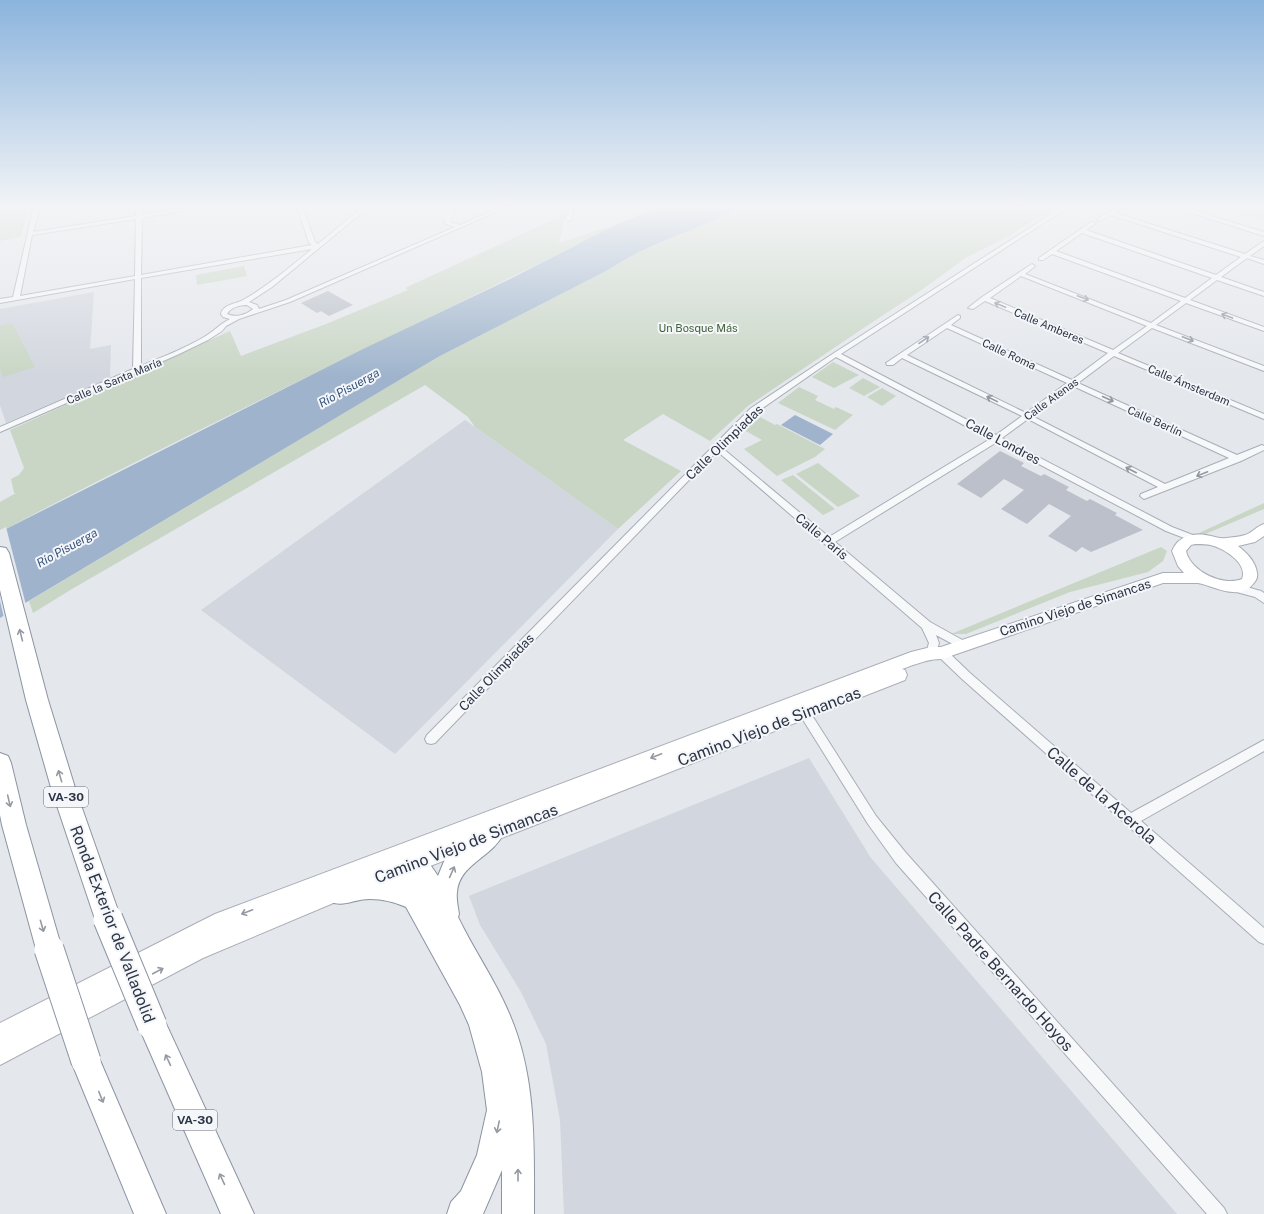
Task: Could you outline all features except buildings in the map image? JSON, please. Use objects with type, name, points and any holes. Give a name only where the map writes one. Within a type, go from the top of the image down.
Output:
[{"type":"highway","name":"Ronda Exterior de Valladolid","points":[[0,553],[31,673],[64,791],[108,919],[152,1025],[238,1214]]},
{"type":"highway","points":[[0,763],[14,825],[49,948],[86,1061],[150,1214]]},
{"type":"highway","points":[[447,923],[444,891],[456,863],[491,834]]},
{"type":"highway","points":[[414,863],[410,882],[414,898],[470,995],[483,1024],[497,1072],[502,1110],[492,1157],[472,1202],[464,1214]]},
{"type":"highway","points":[[414,863],[422,872],[493,1010],[508,1049],[517,1102],[518,1214]]},
{"type":"highway","points":[[336,892],[369,886],[398,890],[414,898]]},
{"type":"main road","points":[[1223,544],[1250,539],[1264,529]]},
{"type":"main road","points":[[1194,539],[1204,539],[1223,544],[1244,559],[1252,570],[1250,580],[1240,586],[1229,586],[1217,584],[1201,578],[1181,560],[1178,550],[1181,544],[1187,540],[1194,539]]},
{"type":"main road","points":[[1244,559],[1250,539]]},
{"type":"main road","name":"Camino Viejo de Simancas","points":[[1163,578],[1181,560]]},
{"type":"main road","name":"Camino Viejo de Simancas","points":[[0,1035],[30,1018],[215,924],[634,764],[878,672],[1163,578],[1201,578]]},
{"type":"main road","name":"Camino Viejo de Simancas","points":[[0,1054],[196,951],[336,892],[491,834],[924,665],[937,658],[936,653]]},
{"type":"main road","points":[[721,731],[739,731],[791,712],[804,712],[813,703],[873,680],[878,672]]},
{"type":"main road","points":[[270,903],[310,893],[398,862],[414,863],[424,852],[606,782],[634,764]]},
{"type":"main road","points":[[0,1045],[84,998],[160,952]]},
{"type":"street","points":[[16,298],[24,263]]},
{"type":"street","points":[[137,370],[138,263]]},
{"type":"street","points":[[0,301],[224,263]]},
{"type":"street","points":[[224,325],[224,312],[226,309],[243,303],[257,295],[297,263]]},
{"type":"street","points":[[225,316],[237,318],[252,314],[376,263]]},
{"type":"street","name":"Calle Olimpiadas","points":[[431,740],[754,410],[836,354],[979,263]]},
{"type":"street","points":[[1082,263],[1264,329]]},
{"type":"street","points":[[1173,263],[1264,294]]},
{"type":"street","name":"Calle Atenas","points":[[828,541],[997,438],[1237,263]]},
{"type":"street","points":[[971,308],[1032,266]]},
{"type":"street","points":[[1020,274],[1264,369]]},
{"type":"street","points":[[252,314],[256,309],[254,305],[257,295]]},
{"type":"street","name":"Calle Amberes","points":[[984,298],[1114,353]]},
{"type":"street","points":[[243,303],[274,306]]},
{"type":"street","points":[[890,364],[958,317]]},
{"type":"street","name":"Calle la Santa María","points":[[0,430],[175,354],[206,339],[220,330],[224,325],[237,318]]},
{"type":"street","name":"Calle Roma","points":[[946,325],[1072,383]]},
{"type":"street","name":"Calle Ámsterdam","points":[[1114,353],[1264,417]]},
{"type":"street","name":"Calle Londres","points":[[836,354],[1169,529],[1194,539]]},
{"type":"street","points":[[902,355],[1027,416],[1166,488]]},
{"type":"street","name":"Calle Berlín","points":[[1072,383],[1238,459]]},
{"type":"street","name":"Calle París","points":[[717,447],[926,625],[962,645]]},
{"type":"street","points":[[1144,496],[1262,448]]},
{"type":"street","name":"Calle Londres","points":[[1169,529],[1181,544]]},
{"type":"street","points":[[1250,580],[1261,596]]},
{"type":"street","points":[[1229,586],[1261,596]]},
{"type":"street","name":"Calle París","points":[[926,625],[934,643],[936,653]]},
{"type":"street","name":"Calle de la Acerola","points":[[936,653],[966,676],[1264,937]]},
{"type":"street","name":"Calle Padre Bernardo Hoyos","points":[[804,712],[872,820],[902,858],[1218,1214]]},
{"type":"street","points":[[1131,820],[1264,745]]},
{"type":"shaded area","points":[[94,292],[90,349],[111,345],[110,378],[6,423],[0,405],[0,309]]},
{"type":"shaded area","points":[[465,420],[618,529],[395,754],[201,610]]},
{"type":"shaded area","points":[[809,758],[871,858],[1177,1214],[564,1214],[560,1120],[546,1044],[521,992],[480,925],[469,896]]},
{"type":"green space","points":[[460,263],[541,263],[153,453],[0,532],[0,502],[16,493],[14,493],[11,479],[19,475],[24,468],[10,430],[230,331],[241,356],[326,324],[408,290],[405,288]]},
{"type":"green space","name":"Un Bosque Más","points":[[619,263],[959,263],[920,291],[748,406],[710,441],[663,414],[623,440],[681,471],[618,529],[475,427],[468,417],[425,385],[33,613],[29,601],[438,357]]},
{"type":"green space","points":[[244,266],[247,276],[197,285],[196,275]]},
{"type":"green space","points":[[12,323],[35,367],[3,377],[0,369],[0,326]]},
{"type":"green space","points":[[833,362],[859,375],[834,388],[812,377]]},
{"type":"green space","points":[[863,378],[880,387],[864,396],[849,388]]},
{"type":"green space","points":[[799,387],[818,396],[815,400],[834,409],[836,407],[853,415],[835,430],[778,403]]},
{"type":"green space","points":[[882,388],[896,396],[882,406],[867,397]]},
{"type":"green space","points":[[760,417],[775,425],[777,424],[825,449],[815,457],[777,476],[744,449],[762,440],[744,430]]},
{"type":"green space","points":[[818,463],[860,496],[838,507],[796,474]]},
{"type":"green space","points":[[793,475],[835,509],[823,515],[781,480]]},
{"type":"green space","points":[[1264,503],[1264,509],[1203,535],[1199,533]]},
{"type":"green space","points":[[1161,547],[1167,551],[1163,561],[1148,572],[1070,592],[966,634],[951,634]]},
{"type":"water","name":"Río Pisuerga","points":[[542,263],[620,263],[438,357],[0,618],[0,532],[361,350]]},
{"type":"water","points":[[795,415],[833,434],[820,445],[781,425]]},
{"type":"pier","points":[[6,527],[26,605],[4,618],[0,601],[0,530]]}]
